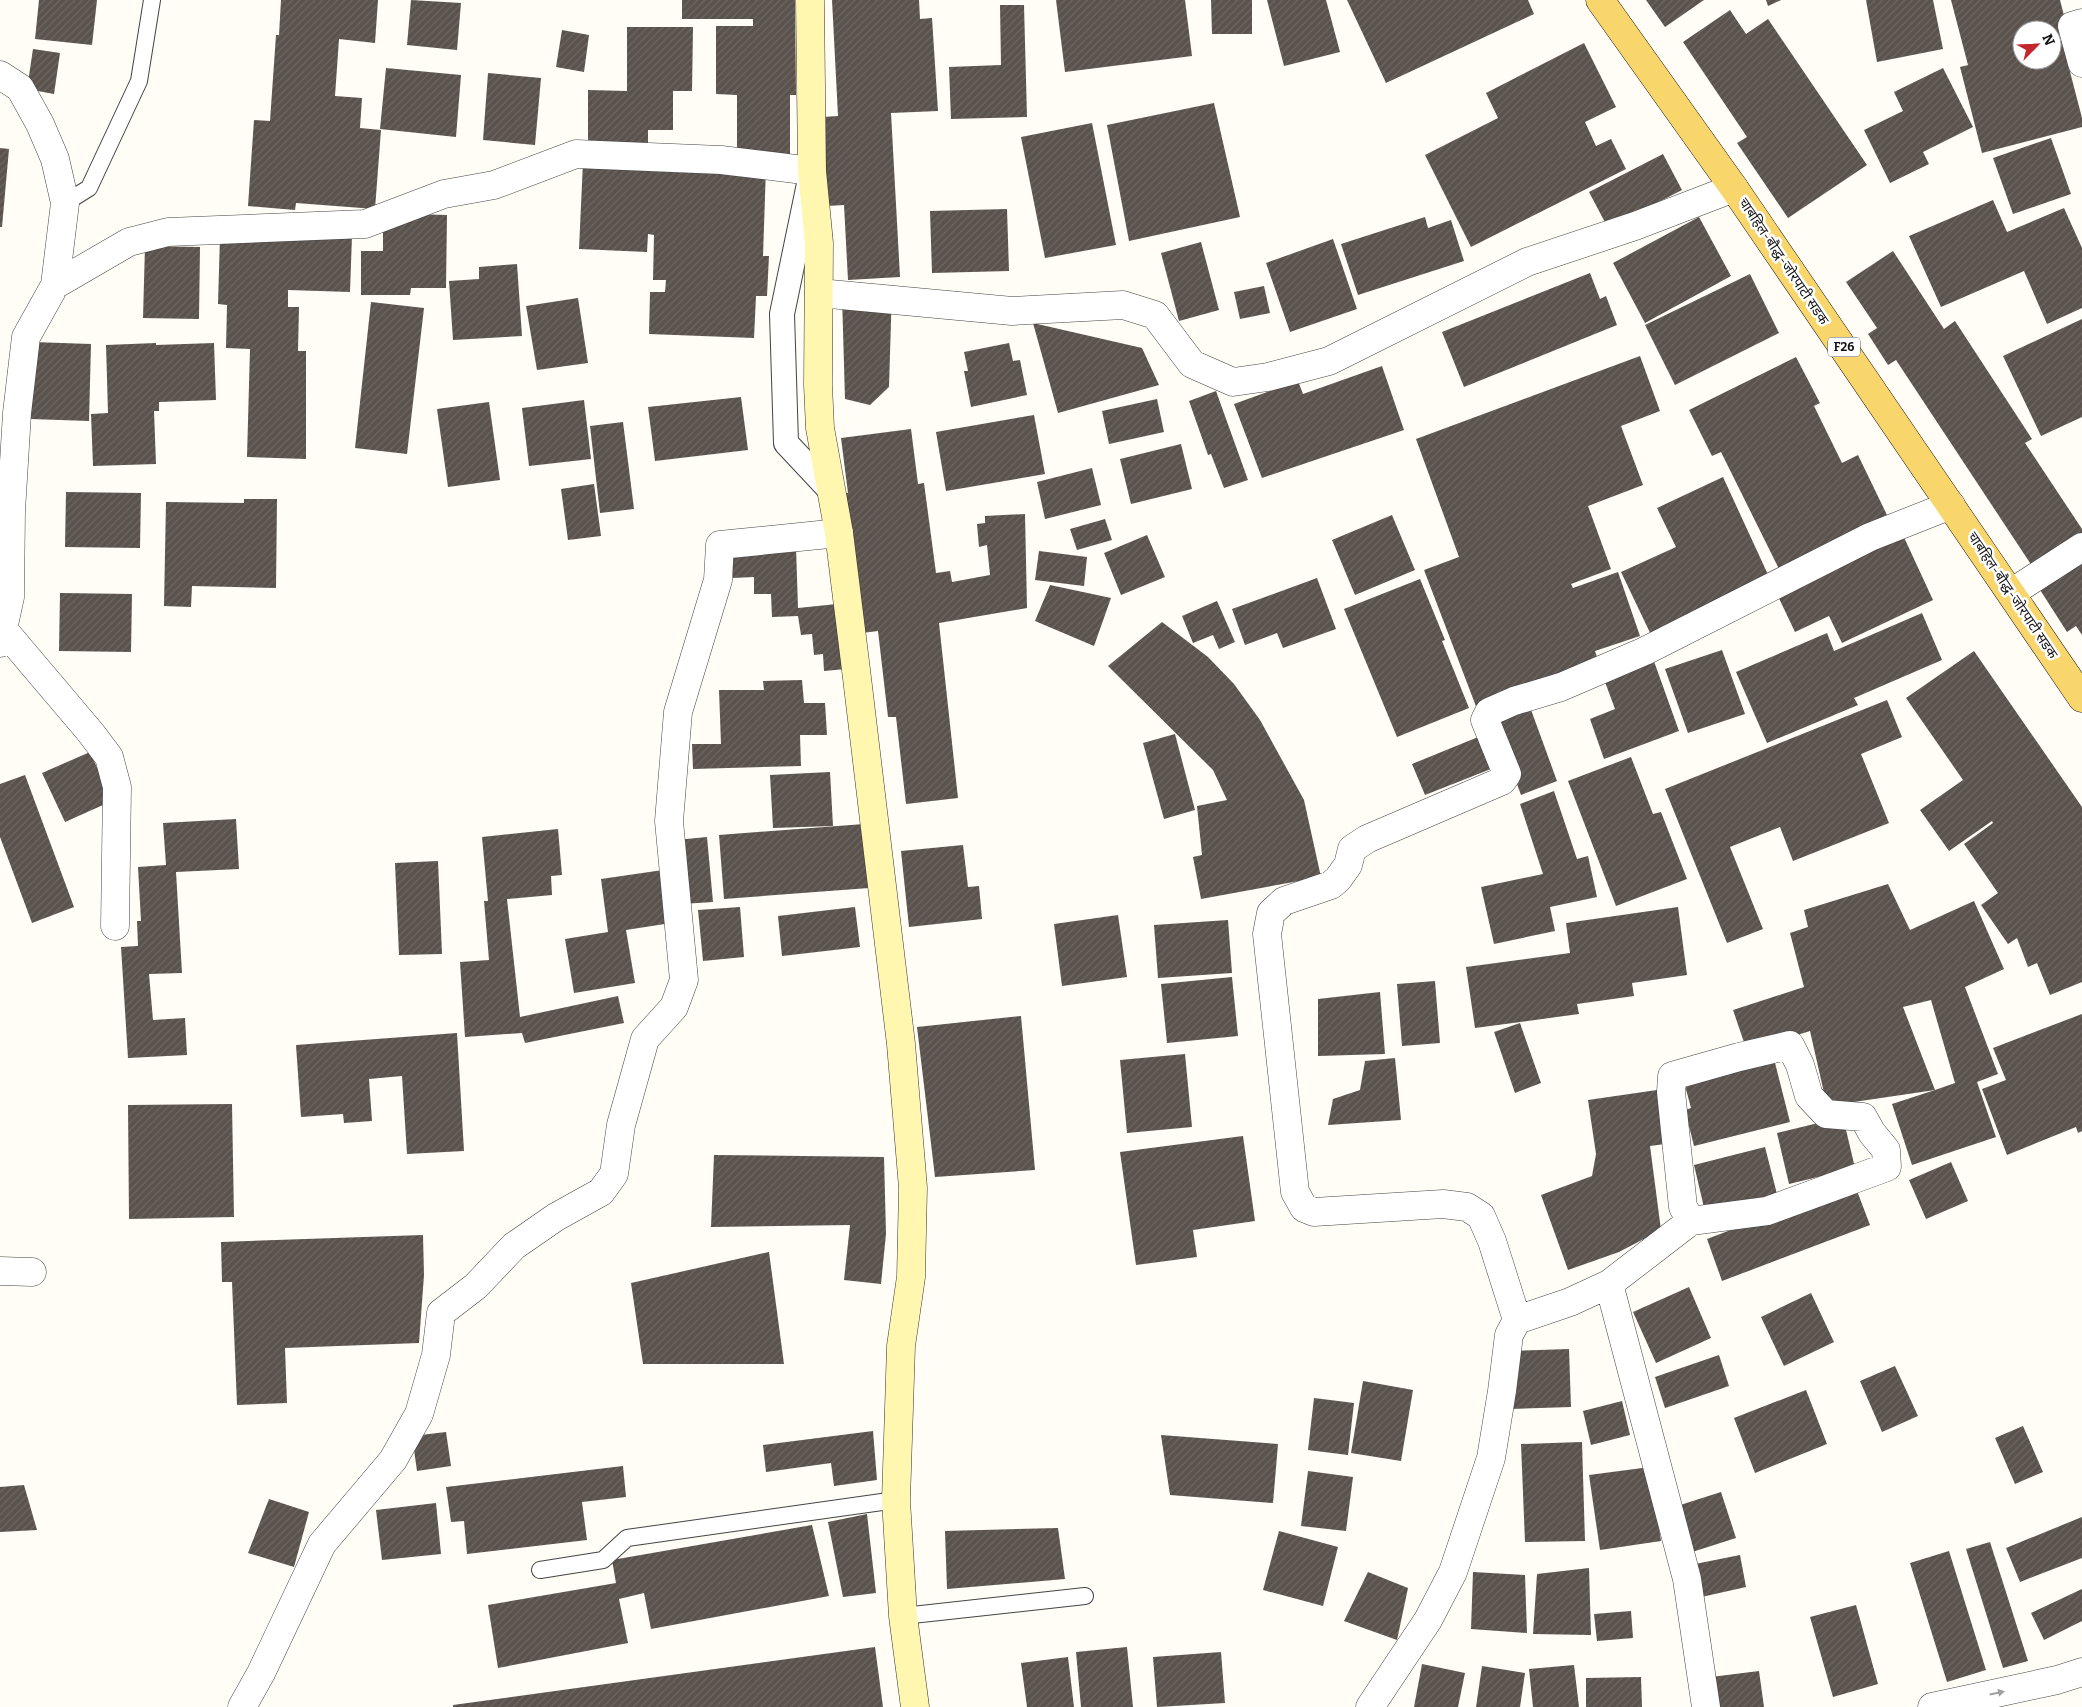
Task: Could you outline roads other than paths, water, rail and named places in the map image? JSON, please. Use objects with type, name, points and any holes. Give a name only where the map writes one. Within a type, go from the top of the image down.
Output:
[{"type":"main road","points":[[810,0],[812,171],[819,243],[818,385],[820,428],[839,534],[901,1044],[913,1188],[911,1277],[901,1346],[896,1500],[903,1616],[915,1707]]},
{"type":"main road","name":"चाबहिल-बौद्ध-जोरपाटी सडक","points":[[1600,0],[1734,188],[2082,698]]},
{"type":"street","points":[[2082,23],[2072,26],[2082,63]]},
{"type":"street","points":[[0,75],[20,88],[40,124],[55,159],[65,203],[56,285],[26,337],[17,413],[11,511],[10,597],[2,636],[91,733],[109,757],[117,787],[115,926]]},
{"type":"street","points":[[56,285],[130,242],[168,232],[366,224],[444,194],[494,185],[576,154],[721,160],[812,171],[782,314],[786,443],[831,491]]},
{"type":"street","points":[[819,293],[1012,311],[1123,305],[1155,315],[1192,364],[1232,382],[1268,377],[1329,361],[1527,262],[1635,226],[1734,188]]},
{"type":"street","points":[[1517,1320],[1492,1241],[1481,1216],[1467,1207],[1443,1204],[1314,1212],[1304,1208],[1295,1192],[1267,934],[1271,913],[1284,900],[1331,885],[1348,865],[1352,848],[1367,839],[1502,781],[1507,774],[1485,720],[1489,712],[1514,701],[1561,687],[1646,651],[1870,537],[1951,504]]},
{"type":"street","points":[[242,1707],[261,1673],[322,1544],[393,1460],[419,1414],[436,1355],[442,1313],[476,1286],[514,1246],[556,1217],[601,1192],[614,1174],[621,1126],[646,1039],[674,1007],[684,980],[669,821],[677,722],[678,712],[718,580],[720,545],[839,534]]},
{"type":"street","points":[[2011,593],[2082,547]]},
{"type":"street","points":[[1370,1707],[1428,1620],[1453,1572],[1491,1458],[1509,1335],[1517,1320],[1570,1302],[1609,1284],[1691,1221],[1767,1212],[1887,1167],[1886,1150],[1863,1118],[1826,1114],[1809,1096],[1800,1065],[1790,1045],[1672,1076],[1671,1092],[1683,1207],[1691,1221]]},
{"type":"street","points":[[0,1271],[32,1272]]},
{"type":"street","points":[[1609,1284],[1687,1579],[1706,1707]]},
{"type":"street","points":[[1932,1707],[2057,1680],[2082,1672]]},
{"type":"lane","points":[[65,203],[89,188],[139,81],[152,0]]},
{"type":"lane","points":[[540,1570],[603,1560],[627,1538],[896,1500]]},
{"type":"lane","points":[[903,1616],[1085,1596]]}]
